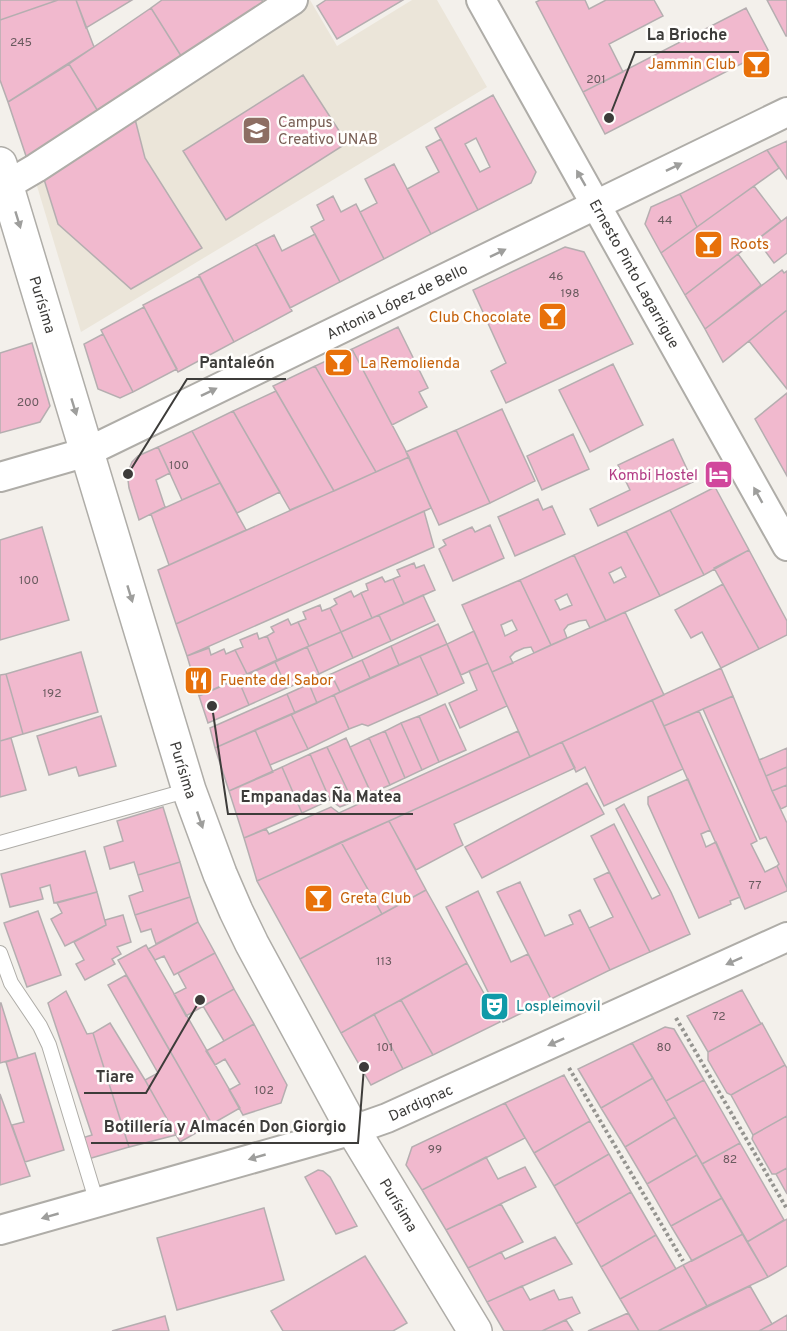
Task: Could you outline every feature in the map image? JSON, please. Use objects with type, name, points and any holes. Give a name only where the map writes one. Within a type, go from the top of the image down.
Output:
[{"type":"main road","name":"Purísima","points":[[4,175],[189,790],[236,911],[353,1130],[475,1331]]},
{"type":"street","points":[[4,175],[36,168],[293,0]]},
{"type":"street","name":"Ernesto Pinto Lagarrigue","points":[[481,0],[787,546]]},
{"type":"street","name":"Antonia López de Bello","points":[[0,477],[87,452],[787,112]]},
{"type":"street","name":"Dardignac","points":[[0,1230],[353,1130],[411,1108],[787,937]]},
{"type":"lane","points":[[0,843],[189,790]]},
{"type":"lane","points":[[0,953],[11,983],[40,1026],[49,1045],[97,1203]]},
{"type":"path","points":[[679,1022],[787,1209]]},
{"type":"path","points":[[570,1070],[683,1261]]},
{"type":"shaded area","name":"Campus Creativo UNAB","points":[[301,0],[310,0],[337,46],[412,0],[437,0],[487,87],[81,332],[34,176]]},
{"type":"building","points":[[0,0],[58,0],[0,20]]},
{"type":"building","points":[[58,0],[76,0],[94,47],[8,102],[0,80],[0,20]]},
{"type":"building","points":[[76,0],[132,0],[86,28]]},
{"type":"building","points":[[162,0],[262,0],[264,6],[183,59],[151,8]]},
{"type":"building","points":[[326,0],[403,0],[337,39],[317,6]]},
{"type":"building","points":[[540,0],[585,0],[589,9],[606,0],[654,0],[663,16],[609,44],[623,72],[583,92],[536,2]]},
{"type":"building","points":[[767,0],[787,0],[787,36],[786,36]]},
{"type":"building","points":[[151,8],[183,59],[99,113],[69,64]]},
{"type":"building","points":[[746,8],[768,50],[605,134],[583,92]]},
{"type":"building","points":[[69,64],[99,113],[28,162],[8,102]]},
{"type":"building","points":[[303,75],[347,143],[226,220],[183,151]]},
{"type":"building","points":[[493,95],[536,172],[531,183],[478,210],[435,128]],"holes":[[[476,138],[490,167],[480,172],[465,144]]]},
{"type":"building","points":[[135,119],[145,158],[202,248],[131,289],[58,224],[43,176]]},
{"type":"building","points":[[441,139],[478,210],[431,234],[407,189],[439,172],[426,147]]},
{"type":"building","points":[[787,141],[787,179],[767,150]]},
{"type":"building","points":[[767,150],[779,168],[697,227],[680,194]]},
{"type":"building","points":[[394,164],[431,234],[384,259],[360,212],[377,203],[365,179]]},
{"type":"building","points":[[754,186],[781,221],[685,295],[661,253]]},
{"type":"building","points":[[680,194],[697,227],[661,253],[645,224],[651,207]]},
{"type":"building","points":[[333,196],[341,212],[356,204],[384,259],[340,282],[311,227],[324,220],[317,205]]},
{"type":"building","points":[[787,217],[787,253],[774,263],[757,240]]},
{"type":"building","points":[[315,234],[340,282],[290,308],[256,244],[274,235],[282,251]]},
{"type":"building","points":[[256,244],[292,311],[234,342],[199,275]]},
{"type":"building","name":"Club Chocolate","points":[[565,247],[584,252],[633,344],[506,403],[491,371],[506,363],[473,290]]},
{"type":"building","points":[[738,254],[761,285],[705,329],[685,295]]},
{"type":"building","points":[[782,270],[784,273],[787,271],[787,310],[723,362],[705,329]]},
{"type":"building","points":[[199,276],[234,342],[178,372],[143,305]]},
{"type":"building","points":[[144,307],[177,369],[133,392],[101,330]]},
{"type":"building","points":[[787,310],[787,389],[749,341]]},
{"type":"building","points":[[398,327],[428,388],[419,392],[427,407],[392,425],[352,349]]},
{"type":"building","points":[[103,334],[133,392],[120,398],[98,389],[84,344]]},
{"type":"building","points":[[32,343],[50,406],[40,422],[0,433],[0,353]]},
{"type":"building","points":[[352,349],[409,457],[376,472],[315,366]]},
{"type":"building","points":[[613,364],[643,425],[590,452],[559,390]]},
{"type":"building","points":[[315,366],[376,472],[334,491],[273,386]]},
{"type":"building","points":[[276,391],[334,491],[290,510],[233,411]]},
{"type":"building","points":[[787,393],[787,476],[755,419]]},
{"type":"building","points":[[502,409],[535,481],[490,503],[456,430]]},
{"type":"building","points":[[233,411],[280,492],[237,513],[192,431]]},
{"type":"building","points":[[456,430],[490,503],[439,525],[406,452]]},
{"type":"building","points":[[192,431],[220,483],[182,500],[158,447]]},
{"type":"building","points":[[573,434],[589,469],[542,490],[527,456]]},
{"type":"building","points":[[673,439],[693,482],[598,526],[590,509],[630,490],[618,465]]},
{"type":"building","points":[[158,447],[170,473],[156,480],[165,507],[139,520],[129,488],[130,467],[138,456]]},
{"type":"building","points":[[409,457],[431,508],[176,624],[158,570]]},
{"type":"building","points":[[220,483],[246,530],[169,565],[151,514]]},
{"type":"building","points":[[715,487],[749,550],[704,575],[670,510]]},
{"type":"building","points":[[538,499],[543,510],[552,506],[565,534],[515,556],[498,517]]},
{"type":"building","points":[[670,510],[704,575],[660,596],[626,531]]},
{"type":"building","points":[[424,511],[434,547],[187,656],[176,624]]},
{"type":"building","points":[[490,525],[504,558],[453,581],[439,549],[446,545],[443,540],[472,527],[475,532]]},
{"type":"building","points":[[42,527],[69,620],[0,640],[0,540]]},
{"type":"building","points":[[626,531],[660,596],[606,621],[574,555]],"holes":[[[621,567],[626,577],[614,583],[609,573]]]},
{"type":"building","points":[[749,550],[787,621],[787,635],[759,649],[714,568]]},
{"type":"building","points":[[574,555],[606,621],[590,628],[586,620],[568,625],[564,630],[567,638],[551,645],[520,580]],"holes":[[[567,594],[572,605],[560,610],[555,600]]]},
{"type":"building","points":[[414,563],[416,568],[424,565],[435,590],[404,604],[393,579],[400,576],[397,570]]},
{"type":"building","points":[[382,577],[385,582],[393,579],[404,604],[372,618],[361,593],[368,590],[366,584]]},
{"type":"building","points":[[520,580],[551,645],[534,653],[531,647],[515,652],[510,657],[513,663],[492,672],[462,605]],"holes":[[[512,620],[517,630],[505,636],[501,625]]]},
{"type":"building","points":[[723,584],[759,649],[721,668],[702,632],[691,638],[675,610]]},
{"type":"building","points":[[351,591],[354,597],[361,593],[372,618],[341,632],[330,608],[337,604],[334,599]]},
{"type":"building","points":[[423,595],[435,621],[391,641],[379,615]]},
{"type":"building","points":[[320,605],[322,611],[330,608],[341,632],[309,646],[298,622],[306,619],[303,612]]},
{"type":"building","points":[[625,612],[664,695],[530,757],[492,672]]},
{"type":"building","points":[[379,615],[391,641],[353,658],[341,632]]},
{"type":"building","points":[[288,619],[291,625],[298,622],[309,646],[277,660],[267,636],[274,632],[271,627]]},
{"type":"building","points":[[438,624],[447,644],[399,665],[391,646]]},
{"type":"building","points":[[474,631],[488,663],[461,675],[447,644]]},
{"type":"building","points":[[341,632],[353,658],[319,674],[307,647]]},
{"type":"building","points":[[257,633],[259,639],[267,636],[277,660],[247,674],[235,650],[243,647],[240,640]]},
{"type":"building","points":[[447,644],[464,683],[438,695],[420,656]]},
{"type":"building","points":[[391,646],[399,665],[370,678],[362,660]]},
{"type":"building","points":[[307,647],[319,674],[287,688],[275,662]]},
{"type":"building","points":[[209,648],[211,655],[224,649],[226,654],[235,650],[247,674],[199,696],[187,656]]},
{"type":"building","points":[[81,652],[98,712],[23,734],[6,674]]},
{"type":"building","points":[[420,656],[438,695],[368,726],[362,724],[349,729],[334,695]]},
{"type":"building","points":[[362,660],[370,678],[340,692],[331,674]]},
{"type":"building","points":[[275,662],[287,688],[249,705],[238,679]]},
{"type":"building","points":[[488,663],[507,706],[460,728],[449,703],[477,690],[469,671]]},
{"type":"building","points":[[721,668],[733,696],[664,726],[652,700]]},
{"type":"building","points":[[6,674],[23,734],[0,741],[0,675]]},
{"type":"building","points":[[331,674],[340,692],[317,703],[309,684]]},
{"type":"building","points":[[238,679],[249,705],[208,723],[199,696]]},
{"type":"building","points":[[309,684],[317,703],[295,713],[287,694]]},
{"type":"building","points":[[287,694],[295,713],[215,748],[210,728]]},
{"type":"building","points":[[334,695],[349,729],[308,749],[291,714]]},
{"type":"building","points":[[733,696],[787,823],[787,888],[766,837],[760,839],[703,709]]},
{"type":"building","points":[[652,700],[683,769],[604,806],[585,767],[576,772],[562,742]]},
{"type":"building","points":[[445,704],[466,750],[439,762],[419,716]]},
{"type":"building","points":[[699,711],[757,841],[751,844],[765,872],[777,866],[787,888],[787,891],[745,909],[664,726]]},
{"type":"building","points":[[291,714],[308,749],[270,765],[255,730]]},
{"type":"building","points":[[101,716],[116,766],[79,776],[76,767],[49,775],[37,736]]},
{"type":"building","points":[[419,716],[439,762],[422,770],[401,723]]},
{"type":"building","points":[[401,723],[422,770],[405,778],[385,731]]},
{"type":"building","points":[[255,730],[273,772],[229,791],[215,748]]},
{"type":"building","points":[[385,731],[405,778],[390,785],[369,738]]},
{"type":"building","points":[[518,731],[530,757],[257,881],[244,838],[266,829],[269,834],[331,807],[339,813]]},
{"type":"building","points":[[11,738],[26,790],[0,797],[0,741]]},
{"type":"building","points":[[346,738],[371,793],[353,802],[327,747]]},
{"type":"building","points":[[369,738],[390,785],[371,793],[350,747]]},
{"type":"building","points":[[562,742],[575,768],[454,824],[463,845],[416,870],[389,821]]},
{"type":"building","points":[[327,747],[353,802],[340,807],[330,800],[310,754]]},
{"type":"building","points":[[787,748],[787,767],[766,776],[759,760]]},
{"type":"building","points":[[310,754],[330,800],[302,813],[282,767]]},
{"type":"building","points":[[282,767],[302,813],[244,838],[229,791]]},
{"type":"building","points":[[787,767],[787,785],[772,791],[766,776]]},
{"type":"building","points":[[688,779],[710,830],[701,834],[706,847],[716,842],[740,897],[730,901],[731,904],[699,918],[648,804],[648,797]]},
{"type":"building","points":[[587,783],[604,814],[482,878],[465,847]]},
{"type":"building","points":[[787,785],[787,806],[781,809],[772,791]]},
{"type":"building","points":[[624,804],[671,892],[690,934],[650,952],[591,836],[614,824],[652,899],[660,895],[616,809]]},
{"type":"building","points":[[163,807],[180,862],[138,875],[134,862],[110,869],[104,847],[123,841],[117,821]]},
{"type":"building","points":[[389,821],[426,890],[382,914],[341,842]]},
{"type":"building","name":"Greta Club","points":[[341,842],[382,914],[300,959],[257,881]]},
{"type":"building","points":[[85,851],[97,892],[54,903],[50,885],[40,888],[43,899],[10,907],[1,874]]},
{"type":"building","points":[[180,862],[190,897],[135,915],[129,896],[143,891],[138,875]]},
{"type":"building","points":[[609,872],[650,952],[610,970],[589,928],[613,917],[594,879]]},
{"type":"building","points":[[520,882],[545,936],[573,924],[569,915],[580,910],[610,970],[551,999],[497,892]]},
{"type":"building","points":[[426,890],[467,963],[341,1033],[300,959]]},
{"type":"building","points":[[478,891],[511,962],[528,954],[551,999],[503,1022],[446,907]]},
{"type":"building","points":[[97,892],[106,925],[65,946],[51,919],[62,913],[57,903]]},
{"type":"building","points":[[190,897],[198,922],[156,944],[151,929],[141,932],[135,915]]},
{"type":"building","points":[[38,911],[61,975],[27,987],[4,923]]},
{"type":"building","points":[[123,915],[131,942],[117,947],[121,954],[112,959],[115,964],[85,980],[76,964],[84,960],[74,942],[106,925],[105,920]]},
{"type":"building","points":[[198,922],[215,953],[174,975],[164,956],[155,960],[148,949]]},
{"type":"building","points":[[146,945],[240,1108],[212,1124],[118,960]]},
{"type":"building","points":[[215,953],[234,989],[186,1016],[174,994],[186,988],[178,973]]},
{"type":"building","points":[[467,963],[500,1022],[433,1055],[401,1000]]},
{"type":"building","points":[[126,975],[212,1124],[180,1142],[145,1080],[158,1073],[108,985]]},
{"type":"building","points":[[234,989],[254,1024],[224,1041],[203,1006]]},
{"type":"building","points":[[742,990],[761,1024],[708,1052],[687,1016]]},
{"type":"building","points":[[66,991],[87,1034],[93,1033],[129,1147],[88,1159],[82,1138],[92,1135],[48,1003]]},
{"type":"building","points":[[401,1000],[433,1055],[403,1069],[374,1014]]},
{"type":"building","points":[[0,1003],[18,1058],[0,1063]]},
{"type":"building","points":[[374,1014],[403,1069],[371,1085],[341,1033]]},
{"type":"building","points":[[110,1023],[176,1135],[129,1147],[93,1033]]},
{"type":"building","points":[[762,1023],[785,1065],[731,1095],[727,1093],[708,1060],[708,1052]]},
{"type":"building","points":[[254,1024],[287,1085],[281,1103],[243,1115],[229,1090],[240,1084],[225,1059],[215,1065],[206,1051]]},
{"type":"building","points":[[665,1027],[674,1029],[704,1080],[666,1101],[632,1043]]},
{"type":"building","points":[[632,1043],[653,1078],[601,1108],[578,1069]]},
{"type":"building","points":[[35,1053],[64,1150],[25,1162],[12,1125],[24,1122],[6,1062]]},
{"type":"building","points":[[785,1065],[787,1068],[787,1116],[753,1135],[731,1095]]},
{"type":"building","points":[[564,1075],[590,1121],[534,1153],[505,1103]]},
{"type":"building","points":[[653,1078],[675,1117],[625,1147],[601,1108]]},
{"type":"building","points":[[704,1080],[740,1143],[702,1164],[666,1101]]},
{"type":"building","points":[[0,1094],[30,1176],[0,1185]]},
{"type":"building","points":[[505,1103],[525,1138],[422,1190],[406,1165],[412,1147]]},
{"type":"building","points":[[787,1116],[787,1168],[772,1174],[752,1139],[753,1135]]},
{"type":"building","points":[[675,1117],[697,1155],[647,1184],[625,1147]]},
{"type":"building","points":[[590,1121],[609,1154],[554,1186],[534,1153]]},
{"type":"building","points":[[740,1143],[784,1220],[747,1242],[702,1164]]},
{"type":"building","points":[[609,1154],[631,1192],[576,1224],[554,1186]]},
{"type":"building","points":[[697,1155],[722,1198],[671,1226],[647,1184]]},
{"type":"building","points":[[486,1157],[498,1179],[525,1167],[536,1187],[446,1230],[422,1190]]},
{"type":"building","points":[[787,1168],[787,1194],[776,1174]]},
{"type":"building","points":[[318,1170],[330,1177],[357,1226],[336,1234],[305,1177]]},
{"type":"building","points":[[631,1192],[656,1235],[601,1267],[576,1224]]},
{"type":"building","points":[[722,1198],[743,1234],[692,1261],[671,1226]]},
{"type":"building","points":[[501,1204],[523,1242],[468,1268],[446,1230]]},
{"type":"building","points":[[264,1208],[284,1280],[177,1310],[157,1238]]},
{"type":"building","points":[[787,1219],[787,1266],[768,1277],[747,1242]]},
{"type":"building","points":[[743,1234],[768,1277],[707,1306],[683,1265]]},
{"type":"building","points":[[656,1235],[676,1269],[620,1299],[601,1267]]},
{"type":"building","points":[[555,1237],[572,1264],[487,1302],[468,1268],[501,1252],[505,1259]]},
{"type":"building","points":[[365,1256],[407,1323],[393,1331],[283,1331],[271,1311]]},
{"type":"building","points":[[683,1265],[707,1306],[658,1331],[639,1331],[620,1299]]},
{"type":"building","points":[[522,1286],[530,1300],[554,1290],[559,1300],[572,1297],[580,1313],[542,1331],[504,1331],[487,1302]]},
{"type":"building","points":[[750,1286],[772,1324],[759,1331],[658,1331]]},
{"type":"building","points":[[628,1313],[639,1331],[588,1331]]},
{"type":"building","points":[[787,1315],[787,1331],[759,1331],[772,1324]]},
{"type":"building","points":[[165,1316],[169,1331],[112,1331]]},
{"type":"building","points":[[566,1320],[573,1331],[542,1331]]},
{"type":"place","name":"Jammin Club","points":[[757,64]]},
{"type":"place","name":"La Brioche","points":[[609,118]]},
{"type":"place","name":"Campus Creativo UNAB","points":[[257,131]]},
{"type":"place","name":"Roots","points":[[709,244]]},
{"type":"place","name":"Club Chocolate","points":[[552,317]]},
{"type":"place","name":"La Remolienda","points":[[339,363]]},
{"type":"place","name":"Pantaleón","points":[[128,474]]},
{"type":"place","name":"Kombi Hostel","points":[[719,475]]},
{"type":"place","name":"Fuente del Sabor","points":[[199,680]]},
{"type":"place","name":"Empanadas Ña Matea","points":[[212,706]]},
{"type":"place","name":"Greta Club","points":[[319,898]]},
{"type":"place","name":"Tiare","points":[[200,1000]]},
{"type":"place","name":"Lospleimovil","points":[[495,1006]]},
{"type":"place","name":"Botillería y Almacén Don Giorgio","points":[[364,1067]]}]
